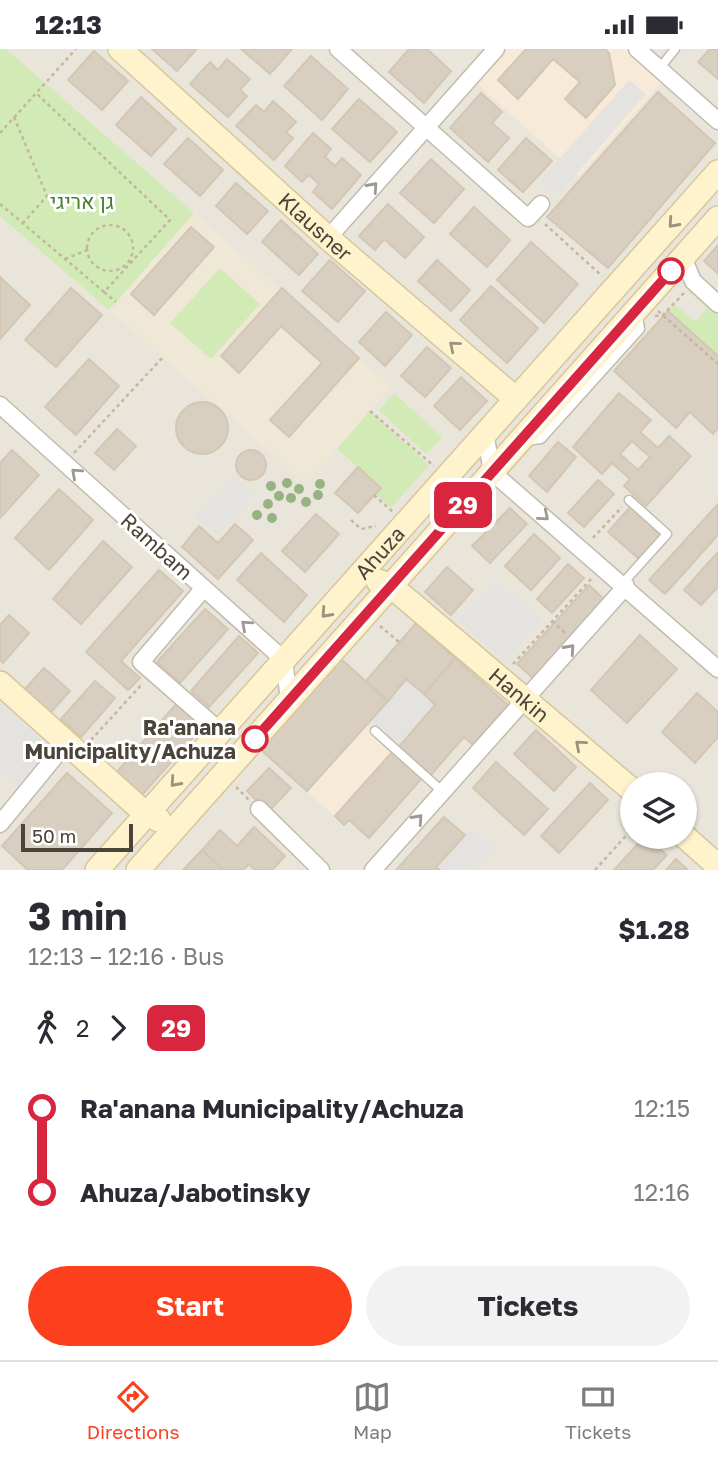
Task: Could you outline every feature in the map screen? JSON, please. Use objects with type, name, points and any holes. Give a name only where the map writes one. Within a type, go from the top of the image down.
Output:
[{"type":"main road","name":"Klausner","points":[[120,49],[328,239],[516,399]]},
{"type":"main road","name":"Ahuza","points":[[97,870],[357,578],[396,513],[485,433],[718,172]]},
{"type":"main road","name":"Ahuza","points":[[138,870],[366,614],[400,586],[492,472],[718,218]]},
{"type":"main road","name":"Hankin","points":[[357,578],[374,579],[400,586],[620,780]]},
{"type":"main road","points":[[0,683],[146,814],[163,821],[179,823]]},
{"type":"main road","points":[[121,791],[125,838],[122,870]]},
{"type":"main road","points":[[697,847],[718,866]]},
{"type":"street","points":[[338,49],[528,218],[541,204]]},
{"type":"street","points":[[328,239],[496,49]]},
{"type":"street","points":[[636,49],[718,121]]},
{"type":"street","points":[[683,257],[694,282],[718,303]]},
{"type":"street","name":"Rambam","points":[[0,405],[284,660]]},
{"type":"street","points":[[485,433],[492,472],[718,669]]},
{"type":"street","points":[[373,870],[624,585]]},
{"type":"street","points":[[204,588],[141,662],[221,732]]},
{"type":"street","points":[[284,660],[289,700]]},
{"type":"street","points":[[0,824],[73,747]]},
{"type":"street","points":[[259,809],[321,870]]},
{"type":"lane","points":[[659,69],[676,49]]},
{"type":"lane","points":[[624,585],[667,534],[629,500]]},
{"type":"lane","points":[[375,731],[443,792]]},
{"type":"path","points":[[0,133],[76,49]]},
{"type":"path","points":[[36,93],[170,220],[104,292]]},
{"type":"path","points":[[14,117],[47,196],[23,223]]},
{"type":"path","points":[[0,204],[116,302]]},
{"type":"path","points":[[542,222],[615,288]]},
{"type":"path","points":[[65,259],[87,250],[94,231],[107,225],[126,232],[133,246],[128,261],[116,270],[108,271],[94,264],[87,250]]},
{"type":"path","points":[[663,315],[694,282]]},
{"type":"path","points":[[641,304],[663,315],[718,364]]},
{"type":"path","points":[[64,463],[163,358]]},
{"type":"path","points":[[370,411],[434,466]]},
{"type":"path","points":[[425,475],[441,458]]},
{"type":"path","points":[[374,495],[396,513]]},
{"type":"path","points":[[583,549],[629,500]]},
{"type":"path","points":[[351,520],[361,529],[374,527],[382,522]]},
{"type":"path","points":[[501,677],[603,566]]},
{"type":"path","points":[[366,614],[399,642]]},
{"type":"path","points":[[73,747],[153,672]]},
{"type":"path","points":[[223,776],[259,809]]},
{"type":"path","points":[[595,870],[620,842]]},
{"type":"shaded area","points":[[0,49],[718,49],[718,870],[0,870]]},
{"type":"shaded area","points":[[505,49],[627,49],[663,81],[579,176],[475,82]]},
{"type":"shaded area","points":[[629,80],[646,94],[557,196],[540,181]]},
{"type":"shaded area","points":[[194,213],[391,387],[306,484],[109,310]]},
{"type":"shaded area","points":[[232,475],[254,495],[218,535],[195,515]]},
{"type":"shaded area","points":[[495,579],[542,621],[505,662],[458,620]]},
{"type":"shaded area","points":[[406,679],[435,705],[397,749],[368,723]]},
{"type":"shaded area","points":[[0,698],[53,744],[18,785],[0,769]]},
{"type":"shaded area","points":[[366,725],[423,777],[369,838],[349,820],[344,825],[260,749]]},
{"type":"shaded area","points":[[472,827],[494,848],[474,870],[440,870],[436,867]]},
{"type":"green space","name":"גן אריגי","points":[[0,49],[6,49],[194,213],[109,310],[0,216]]},
{"type":"green space","points":[[220,268],[260,304],[211,359],[170,323]]},
{"type":"green space","points":[[694,282],[718,304],[718,356],[668,311],[674,304],[695,322],[707,308],[687,290]]},
{"type":"green space","points":[[394,393],[442,437],[426,454],[379,410]]},
{"type":"green space","points":[[370,411],[429,465],[391,508],[376,494],[381,487],[337,449]]},
{"type":"building","points":[[152,49],[195,49],[196,50],[177,71]]},
{"type":"building","points":[[241,49],[292,49],[270,74]]},
{"type":"building","points":[[409,49],[427,49],[451,71],[424,103],[389,72]]},
{"type":"building","points":[[526,49],[605,49],[609,53],[615,85],[586,118],[565,99],[580,82],[553,59],[518,99],[498,80]]},
{"type":"building","points":[[710,49],[718,49],[718,79],[698,62]]},
{"type":"building","points":[[94,51],[128,81],[102,110],[68,80]]},
{"type":"building","points":[[311,56],[348,89],[322,120],[284,86]]},
{"type":"building","points":[[227,59],[250,79],[240,90],[247,96],[228,117],[190,84],[210,62],[218,70]]},
{"type":"building","points":[[658,92],[715,143],[608,268],[547,217]]},
{"type":"building","points":[[481,93],[502,112],[492,123],[509,138],[488,162],[450,128]]},
{"type":"building","points":[[141,97],[176,129],[151,156],[116,125]]},
{"type":"building","points":[[359,99],[397,132],[370,162],[332,129]]},
{"type":"building","points":[[273,101],[296,122],[286,132],[293,138],[274,160],[236,126],[256,105],[264,112]]},
{"type":"building","points":[[313,133],[331,149],[325,157],[335,166],[342,158],[361,175],[332,209],[313,192],[319,184],[309,175],[302,182],[285,166]]},
{"type":"building","points":[[188,138],[223,170],[200,196],[164,164]]},
{"type":"building","points":[[526,138],[552,161],[523,192],[498,170]]},
{"type":"building","points":[[431,159],[464,189],[434,223],[400,193]]},
{"type":"building","points":[[236,183],[268,211],[247,234],[216,206]]},
{"type":"building","points":[[388,204],[424,237],[405,258],[384,239],[375,250],[359,236]]},
{"type":"building","points":[[474,207],[510,240],[487,267],[450,234]]},
{"type":"building","points":[[281,220],[318,254],[299,275],[262,242]]},
{"type":"building","points":[[191,227],[214,247],[154,315],[131,294]]},
{"type":"building","points":[[531,242],[578,284],[544,323],[497,280]]},
{"type":"building","points":[[718,245],[718,274],[704,261]]},
{"type":"building","points":[[330,260],[365,291],[338,322],[302,291]]},
{"type":"building","points":[[437,260],[470,290],[451,311],[418,281]]},
{"type":"building","points":[[0,277],[30,305],[0,339]]},
{"type":"building","points":[[491,286],[538,328],[507,363],[460,320]]},
{"type":"building","points":[[71,288],[102,315],[56,367],[25,340]]},
{"type":"building","points":[[282,288],[359,358],[289,437],[270,420],[322,363],[281,326],[239,373],[221,356]]},
{"type":"building","points":[[668,311],[718,356],[718,428],[713,434],[690,412],[676,428],[614,371]]},
{"type":"building","points":[[386,312],[412,335],[385,366],[359,342]]},
{"type":"building","points":[[427,347],[451,368],[425,397],[401,376]]},
{"type":"building","points":[[89,359],[119,386],[76,435],[45,407]]},
{"type":"building","points":[[461,377],[487,401],[460,430],[434,406]]},
{"type":"building","points":[[619,393],[651,420],[640,432],[658,448],[669,436],[691,456],[646,506],[624,486],[630,479],[612,463],[602,474],[573,447]],"holes":[[[632,441],[650,457],[638,470],[620,454]]]},
{"type":"building","points":[[202,402],[212,404],[220,410],[226,418],[226,438],[220,446],[212,452],[202,454],[192,452],[184,446],[178,438],[176,428],[178,418],[184,410],[192,404]]},
{"type":"building","points":[[117,429],[136,446],[114,470],[95,453]]},
{"type":"building","points":[[558,442],[576,457],[547,492],[529,476]]},
{"type":"building","points":[[12,450],[39,475],[0,518],[0,463]]},
{"type":"building","points":[[251,450],[262,454],[266,465],[262,476],[251,480],[240,476],[236,465],[240,454]]},
{"type":"building","points":[[358,467],[381,488],[358,513],[335,493]]},
{"type":"building","points":[[598,480],[614,494],[584,527],[568,513]]},
{"type":"building","points":[[59,489],[93,520],[49,570],[15,538]]},
{"type":"building","points":[[718,504],[718,535],[665,594],[649,580]]},
{"type":"building","points":[[631,506],[661,534],[639,559],[608,532]]},
{"type":"building","points":[[510,508],[527,524],[490,563],[472,546]]},
{"type":"building","points":[[316,514],[339,534],[305,572],[282,551]]},
{"type":"building","points":[[235,524],[253,540],[218,579],[182,547],[199,526],[218,543]]},
{"type":"building","points":[[534,534],[560,558],[531,590],[505,566]]},
{"type":"building","points":[[103,541],[132,567],[81,624],[53,599]]},
{"type":"building","points":[[718,552],[718,587],[701,605],[684,590]]},
{"type":"building","points":[[261,553],[307,595],[284,622],[237,580]]},
{"type":"building","points":[[568,564],[584,578],[552,613],[537,599]]},
{"type":"building","points":[[447,567],[473,590],[451,615],[425,592]]},
{"type":"building","points":[[159,570],[183,591],[121,661],[140,678],[128,690],[86,652]]},
{"type":"building","points":[[589,585],[606,601],[535,680],[517,664]]},
{"type":"building","points":[[205,609],[228,629],[180,683],[157,662]]},
{"type":"building","points":[[9,615],[29,633],[3,663],[0,660],[0,625]]},
{"type":"building","points":[[416,623],[455,658],[424,694],[406,679],[388,701],[366,681]]},
{"type":"building","points":[[640,635],[677,669],[627,723],[591,690]]},
{"type":"building","points":[[239,636],[258,653],[209,707],[191,691]]},
{"type":"building","points":[[455,658],[508,705],[473,745],[464,737],[429,777],[397,749],[435,705],[424,694]]},
{"type":"building","points":[[341,659],[388,701],[307,791],[260,749]]},
{"type":"building","points":[[44,668],[70,691],[50,713],[24,690]]},
{"type":"building","points":[[95,681],[115,698],[81,737],[61,719]]},
{"type":"building","points":[[697,693],[718,712],[718,737],[695,763],[662,732]]},
{"type":"building","points":[[178,702],[204,725],[141,796],[116,773]]},
{"type":"building","points":[[536,730],[576,767],[554,791],[514,754]]},
{"type":"building","points":[[394,750],[423,777],[369,838],[349,820],[344,825],[335,816]]},
{"type":"building","points":[[496,762],[548,809],[524,835],[473,788]]},
{"type":"building","points":[[269,768],[291,788],[268,812],[247,791]]},
{"type":"building","points":[[67,773],[112,813],[62,870],[28,870],[2,846]]},
{"type":"building","points":[[590,783],[608,800],[559,853],[541,836]]},
{"type":"building","points":[[444,817],[465,835],[436,867],[440,870],[396,870]]},
{"type":"building","points":[[254,827],[285,856],[272,870],[255,870],[249,864],[243,870],[224,870],[202,850],[220,830],[237,846]]},
{"type":"building","points":[[633,849],[659,849],[667,855],[653,870],[614,870]]},
{"type":"building","points":[[202,850],[224,870],[183,870]]},
{"type":"building","points":[[676,859],[688,870],[666,870]]},
{"type":"bus line","name":"29","points":[[255,739],[671,271]]},
{"type":"place","name":"Ra'anana Municipality/Achuza","points":[[255,739]]}]
